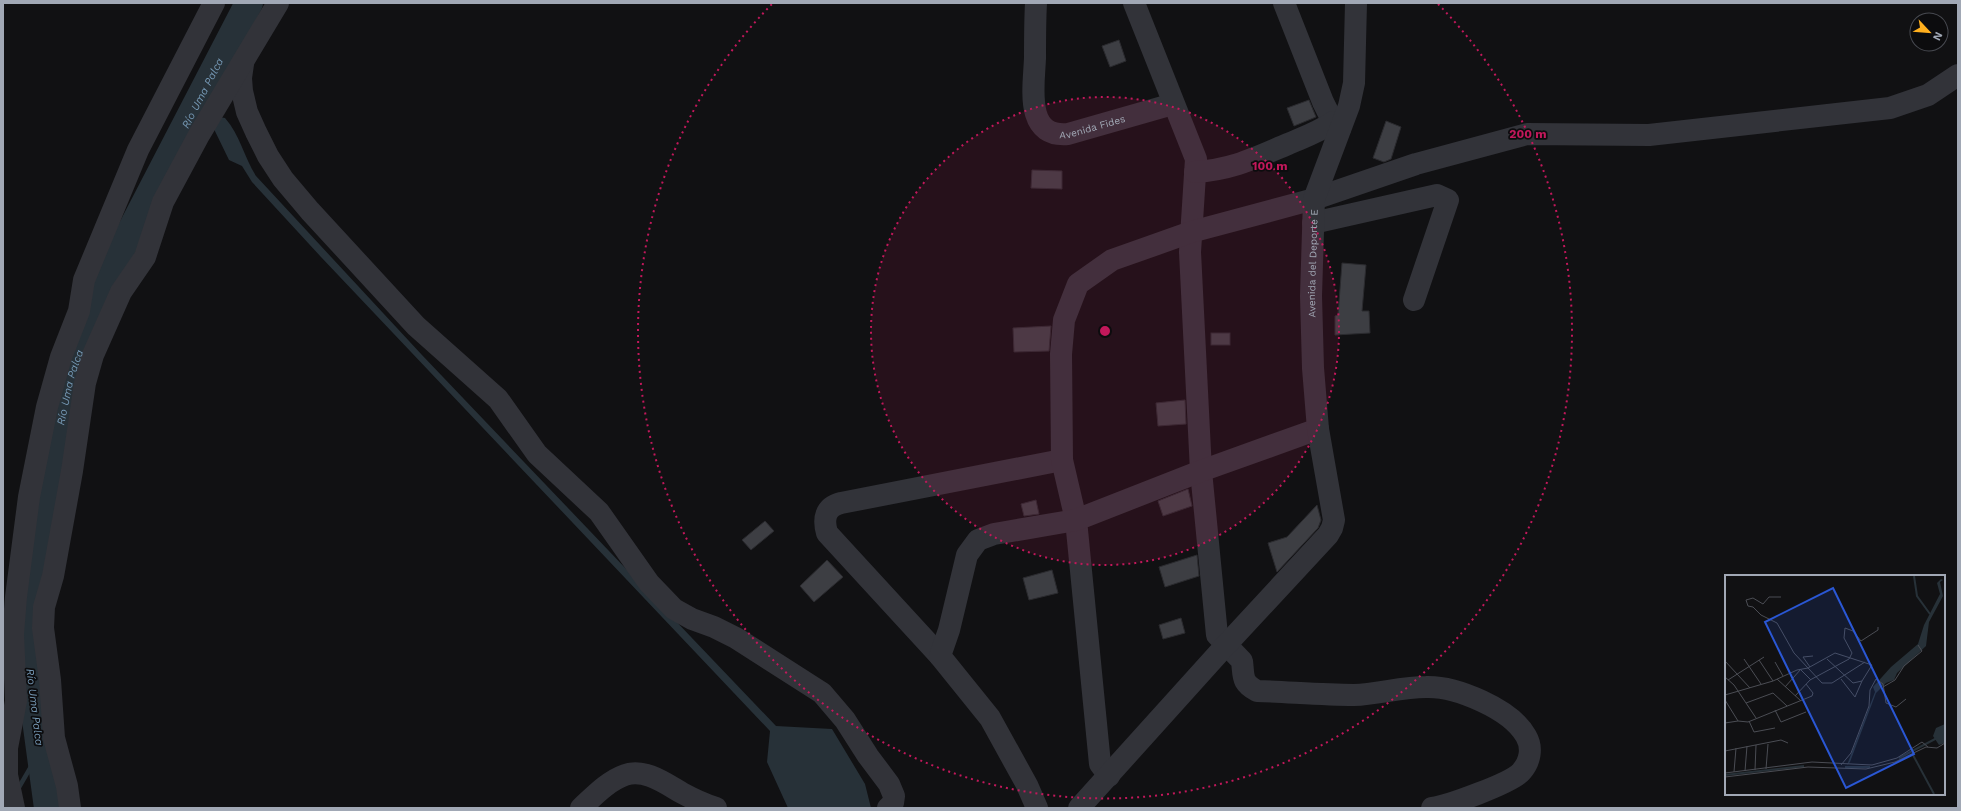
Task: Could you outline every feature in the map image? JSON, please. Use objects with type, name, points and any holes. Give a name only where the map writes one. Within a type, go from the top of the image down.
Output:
[{"type":"street","points":[[14,808],[7,775],[7,755],[16,701],[13,634],[16,597],[29,498],[47,407],[61,357],[79,311],[84,280],[138,150],[214,3]]},
{"type":"street","points":[[70,808],[67,786],[54,738],[50,680],[43,628],[44,607],[53,576],[72,471],[85,383],[93,355],[121,292],[145,257],[163,202],[199,135],[243,64],[255,38],[278,3]]},
{"type":"street","name":"Avenida Fides","points":[[1036,3],[1033,104],[1038,120],[1049,132],[1058,135],[1068,134],[1173,104]]},
{"type":"street","points":[[1134,3],[1196,159],[1190,252],[1201,470],[1217,635],[1242,661],[1243,678],[1248,686],[1257,691],[1355,695],[1424,686],[1437,687],[1488,703],[1499,709],[1523,730],[1528,741],[1530,754],[1526,766],[1518,775],[1466,799],[1432,808]]},
{"type":"street","points":[[1195,172],[1218,170],[1242,164],[1319,130],[1336,126],[1323,102],[1284,3]]},
{"type":"street","name":"Avenida del Deporte E","points":[[1226,645],[1328,536],[1334,520],[1318,429],[1313,368],[1311,296],[1313,222],[1314,199],[1336,126],[1349,106],[1354,83],[1356,3]]},
{"type":"street","points":[[243,64],[241,78],[242,91],[247,112],[256,132],[268,156],[283,179],[310,211],[416,326],[455,363],[498,399],[537,454],[599,512],[649,583],[674,609],[692,619],[714,627],[736,638],[822,693],[845,720],[868,756],[889,784],[894,796],[893,803],[888,808]]},
{"type":"street","points":[[1109,776],[1100,764],[1076,520],[1062,460],[1061,354],[1064,320],[1078,284],[1112,260],[1191,232],[1314,199],[1416,164],[1528,134],[1649,135],[1890,108],[1928,95],[1958,75]]},
{"type":"street","points":[[1313,222],[1437,195],[1448,200],[1414,300]]},
{"type":"street","points":[[940,656],[949,630],[967,555],[978,540],[994,534],[1076,520],[1201,470],[1318,429]]},
{"type":"street","points":[[1037,808],[1027,786],[990,718],[940,656],[827,533],[824,522],[827,512],[835,505],[1062,460]]},
{"type":"street","points":[[1079,808],[1226,645]]},
{"type":"street","points":[[581,808],[616,779],[627,774],[641,774],[653,777],[701,803],[716,808]]},
{"type":"shaded area","points":[[219,117],[225,118],[230,125],[256,176],[422,355],[776,726],[832,729],[865,784],[871,808],[788,808],[767,762],[770,731],[321,257],[252,182],[242,166],[229,160],[212,125]]},
{"type":"building","points":[[1119,40],[1126,61],[1110,67],[1102,46]]},
{"type":"building","points":[[1309,100],[1316,117],[1294,126],[1287,108]]},
{"type":"building","points":[[1386,121],[1401,127],[1391,159],[1384,162],[1373,158]]},
{"type":"building","points":[[1032,170],[1062,171],[1062,189],[1031,188]]},
{"type":"building","points":[[1342,263],[1366,265],[1362,311],[1369,311],[1370,333],[1335,335],[1335,316],[1338,315]]},
{"type":"building","points":[[1051,326],[1049,351],[1014,352],[1013,328]]},
{"type":"building","points":[[1211,333],[1230,333],[1230,345],[1211,345]]},
{"type":"building","points":[[1185,400],[1186,424],[1158,426],[1156,403]]},
{"type":"building","points":[[1188,489],[1192,506],[1163,516],[1158,501]]},
{"type":"building","points":[[1036,500],[1039,514],[1024,516],[1021,504]]},
{"type":"building","points":[[1317,505],[1321,520],[1318,528],[1277,572],[1268,543],[1287,537]]},
{"type":"building","points":[[765,521],[774,531],[751,550],[742,540]]},
{"type":"building","points":[[1197,555],[1199,576],[1165,587],[1159,567]]},
{"type":"building","points":[[827,560],[843,577],[814,602],[800,586]]},
{"type":"building","points":[[1052,570],[1058,593],[1029,600],[1023,578]]},
{"type":"building","points":[[1181,618],[1185,633],[1163,639],[1159,625]]},
{"type":"waterway","name":"Río Uma Palca","points":[[48,808],[29,668],[28,621],[30,587],[46,493],[70,378],[92,314],[110,271],[249,3]]},
{"type":"waterway","points":[[206,85],[213,90],[212,96]]},
{"type":"waterway","points":[[18,789],[40,751]]}]
